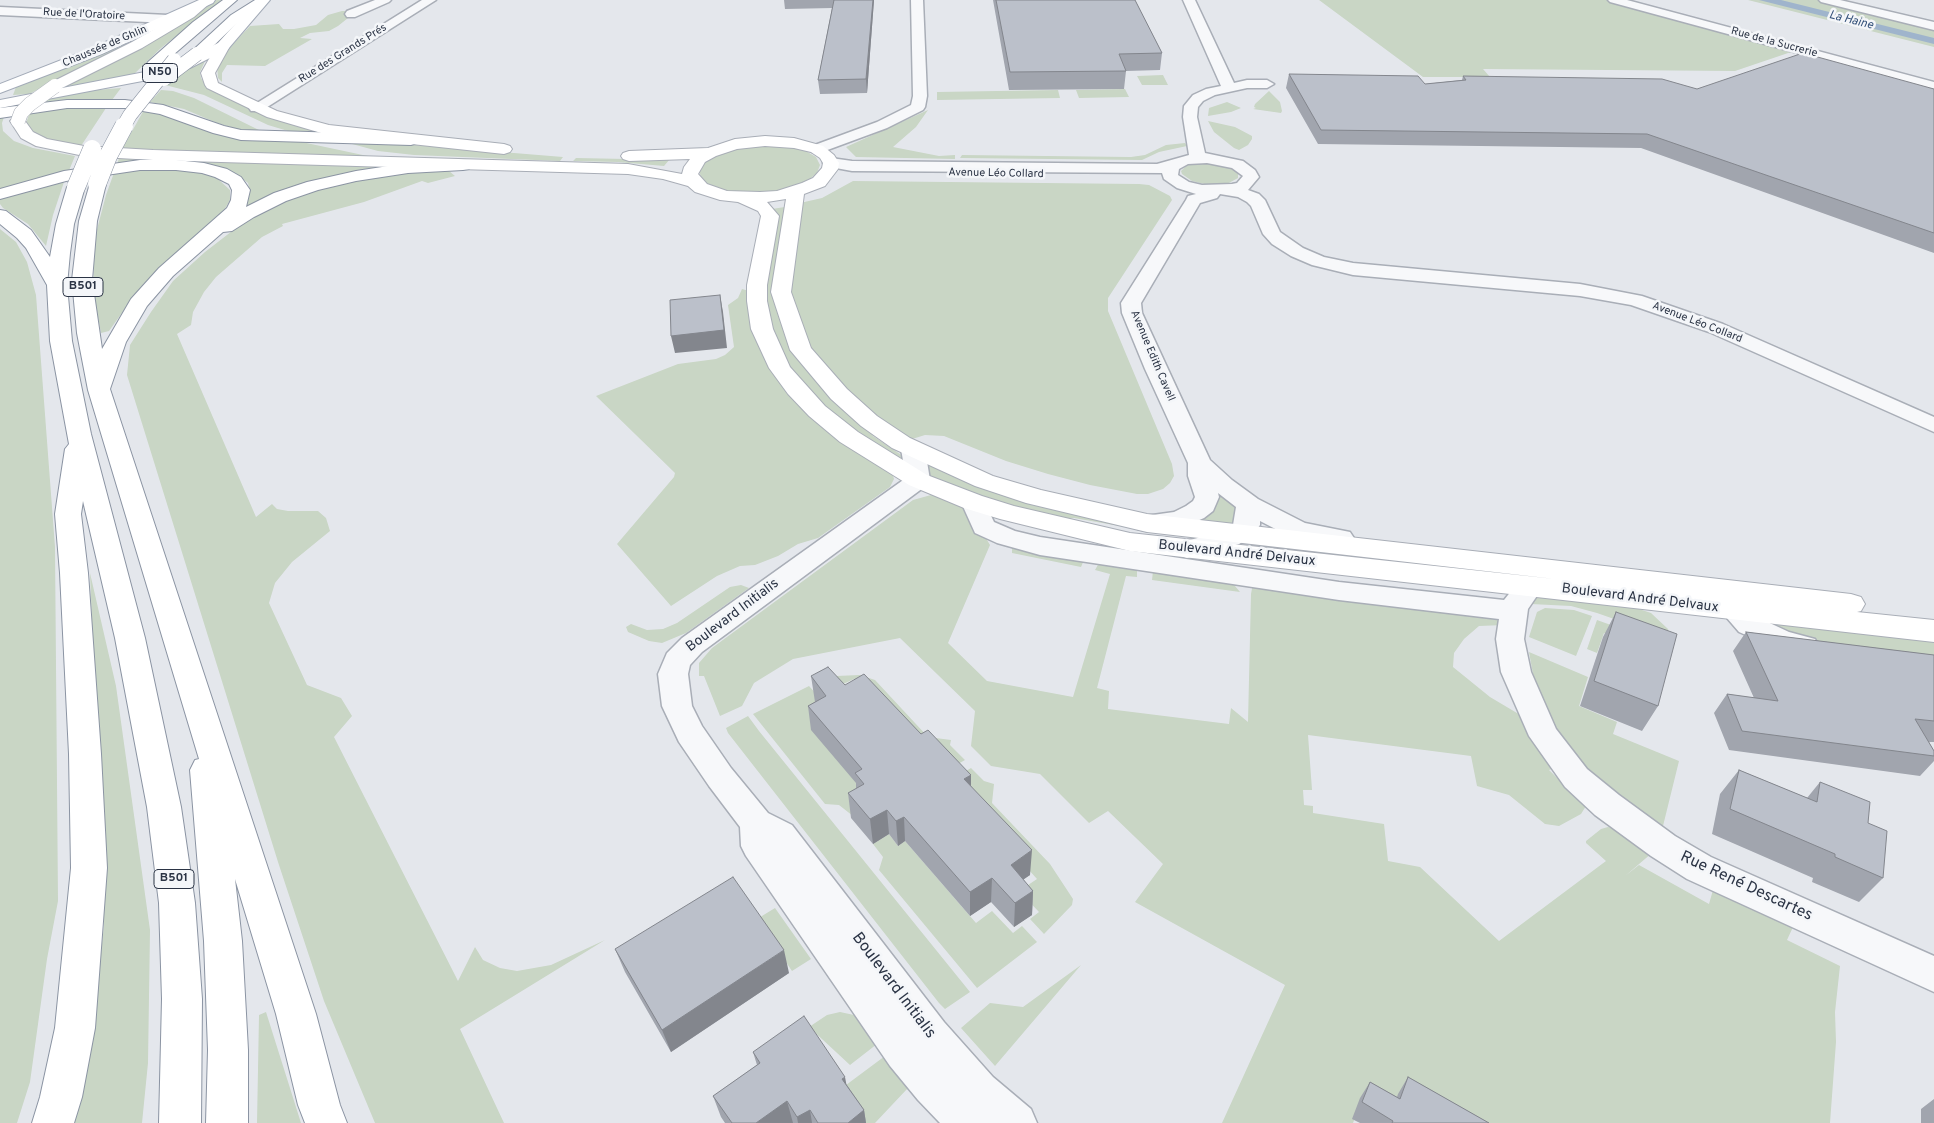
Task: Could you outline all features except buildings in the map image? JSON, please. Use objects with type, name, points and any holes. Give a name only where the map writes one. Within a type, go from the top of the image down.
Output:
[{"type":"main road","points":[[112,115],[153,65],[198,25],[231,0]]},
{"type":"main road","name":"B501","points":[[227,1123],[228,1050],[223,941],[201,716],[99,390],[88,333],[82,280],[88,221],[97,184],[108,156],[130,114],[174,60],[212,24],[242,0]]},
{"type":"main road","points":[[153,84],[174,72],[197,54],[235,18],[263,0]]},
{"type":"main road","name":"N50","points":[[32,96],[153,75],[186,65],[224,46],[263,0]]},
{"type":"main road","points":[[207,2],[137,45],[55,86],[21,113],[18,121],[20,128],[27,135],[42,144],[84,151],[628,169],[664,174],[694,182],[712,192],[760,198],[795,192],[819,182],[826,176],[831,163],[817,149],[794,143],[765,141],[735,144],[699,159],[692,166],[690,174],[694,182]]},
{"type":"main road","name":"Chaussée de Ghlin","points":[[0,90],[207,2]]},
{"type":"main road","points":[[224,46],[210,66],[208,73],[212,85],[256,108],[290,121],[328,130],[411,140],[576,154],[643,156],[710,153]]},
{"type":"main road","points":[[0,90],[7,92],[0,99]]},
{"type":"main road","points":[[0,99],[32,96]]},
{"type":"main road","points":[[0,104],[32,96]]},
{"type":"main road","points":[[0,114],[67,104],[125,104],[163,110],[220,130],[241,135],[411,140]]},
{"type":"main road","name":"B501","points":[[98,138],[76,187],[65,224],[57,285],[61,341],[79,434],[130,638],[164,807],[177,903],[182,999],[180,1123]]},
{"type":"main road","points":[[0,194],[64,176],[140,165],[176,165],[204,168],[221,173],[235,181],[241,190],[240,200],[235,211],[166,272],[138,303],[115,342],[99,390]]},
{"type":"main road","points":[[202,242],[248,213],[280,197],[313,186],[356,176],[408,168],[463,165]]},
{"type":"main road","name":"Boulevard André Delvaux","points":[[795,192],[795,203],[781,292],[797,341],[816,369],[839,394],[869,421],[901,444],[984,480],[1035,497],[1147,522],[1237,534],[1413,552],[1934,613]]},
{"type":"main road","name":"Boulevard André Delvaux","points":[[742,197],[764,207],[770,216],[757,285],[757,300],[762,329],[780,368],[796,389],[817,411],[842,432],[918,480],[973,502],[1010,513],[1130,542],[1522,599],[1734,610],[1934,631]]},
{"type":"main road","points":[[0,215],[24,234],[34,246],[57,285]]},
{"type":"main road","points":[[54,1123],[75,1028],[89,868],[86,754],[74,573],[68,514],[79,434]]},
{"type":"main road","points":[[201,716],[296,1014],[319,1105],[326,1123]]},
{"type":"street","points":[[351,14],[385,0]]},
{"type":"street","name":"Rue des Grands Prés","points":[[256,108],[430,0]]},
{"type":"street","points":[[817,149],[882,125],[918,107],[920,96],[918,0]]},
{"type":"street","points":[[1189,0],[1229,88]]},
{"type":"street","name":"Rue de la Sucrerie","points":[[1614,0],[1934,86]]},
{"type":"street","points":[[1647,0],[1934,76]]},
{"type":"street","points":[[1825,0],[1934,26]]},
{"type":"street","points":[[1848,6],[1866,0]]},
{"type":"street","name":"Rue de l'Oratoire","points":[[0,11],[168,19]]},
{"type":"street","points":[[1782,45],[1798,40]]},
{"type":"street","points":[[1239,69],[1248,84]]},
{"type":"street","points":[[1248,182],[1234,189],[1218,190],[1211,194],[1181,183],[1178,162],[1198,158],[1198,148],[1190,117],[1191,106],[1200,97],[1211,92],[1248,84],[1267,84]]},
{"type":"street","name":"Avenue Léo Collard","points":[[1198,158],[1217,159],[1237,164],[1249,173],[1251,178],[1248,182],[1265,201],[1278,231],[1300,247],[1338,260],[1384,272]]},
{"type":"street","name":"Avenue Léo Collard","points":[[831,163],[872,167],[1145,169],[1181,183]]},
{"type":"street","name":"Avenue Léo Collard","points":[[819,182],[832,176],[866,172],[1148,176],[1181,183]]},
{"type":"street","name":"Avenue Edith Cavell","points":[[1181,183],[1130,304],[1132,313],[1153,361],[1200,463]]},
{"type":"street","name":"Avenue Léo Collard","points":[[1218,190],[1242,193],[1253,198],[1259,204],[1272,234],[1278,240],[1297,252],[1332,265],[1384,272],[1580,290],[1635,300],[1681,314],[1716,328],[1934,425]]},
{"type":"street","points":[[913,449],[918,480]]},
{"type":"street","points":[[1200,463],[1223,485],[1249,505],[1284,524],[1314,534],[1385,544],[1413,552]]},
{"type":"street","points":[[1147,522],[1180,519],[1195,512],[1204,505],[1207,497],[1200,476],[1200,463]]},
{"type":"street","name":"Boulevard Initialis","points":[[918,480],[692,645],[677,661],[673,674],[677,706],[690,733],[720,778],[756,823],[780,835],[930,1036],[979,1091],[1017,1123]]},
{"type":"street","points":[[973,502],[984,527],[1006,537],[1040,546],[1339,591],[1522,599]]},
{"type":"street","points":[[1187,549],[1230,538],[1237,534],[1247,525],[1249,505]]},
{"type":"street","name":"Rue René Descartes","points":[[1522,599],[1510,639],[1516,672],[1544,736],[1576,778],[1607,805],[1663,846],[1699,868],[1934,974]]},
{"type":"street","points":[[1734,610],[1750,625],[1782,641],[1827,650]]},
{"type":"street","name":"Boulevard Initialis","points":[[756,823],[758,846],[852,979],[904,1052],[937,1092],[969,1123]]},
{"type":"green space","points":[[216,0],[222,0],[161,48],[131,77],[54,90],[167,31]]},
{"type":"green space","points":[[1319,0],[1609,0],[1797,50],[1735,71],[1483,69],[1490,77],[1423,77]]},
{"type":"green space","points":[[1748,0],[1819,0],[1934,27],[1934,47]]},
{"type":"green space","points":[[350,11],[353,14],[329,31],[310,33],[300,38],[312,39],[265,66],[227,65],[222,73],[222,82],[218,78],[217,65],[250,26],[279,24],[283,29],[294,29],[316,25],[328,15]]},
{"type":"green space","points":[[173,20],[119,50],[29,94],[13,95],[16,87]]},
{"type":"green space","points":[[206,59],[200,72],[201,78],[207,87],[277,120],[330,133],[298,134],[268,125],[204,95],[165,85],[192,65]]},
{"type":"green space","points":[[1163,75],[1168,85],[1142,85],[1137,76]]},
{"type":"green space","points":[[121,88],[112,100],[35,104],[45,96]]},
{"type":"green space","points":[[1125,89],[1129,97],[1079,98],[1076,90]]},
{"type":"green space","points":[[161,90],[173,91],[194,98],[263,132],[241,130],[217,123],[184,109],[150,102]]},
{"type":"green space","points":[[1058,90],[1060,98],[937,100],[937,92]]},
{"type":"green space","points":[[1269,91],[1280,102],[1281,113],[1253,109],[1256,108],[1254,107],[1255,104]]},
{"type":"green space","points":[[1227,102],[1241,108],[1231,112],[1208,116],[1209,108]]},
{"type":"green space","points":[[108,105],[81,146],[43,139],[25,126],[31,109]]},
{"type":"green space","points":[[145,108],[180,119],[377,158],[121,151]]},
{"type":"green space","points":[[928,110],[916,127],[893,147],[939,156],[955,155],[955,159],[856,157],[846,147]]},
{"type":"green space","points":[[5,114],[2,123],[3,131],[14,141],[33,148],[75,156],[68,173],[0,191],[0,115]]},
{"type":"green space","points":[[1208,121],[1235,127],[1252,136],[1252,139],[1248,145],[1239,150],[1234,148],[1214,132]]},
{"type":"green space","points":[[341,141],[379,142],[563,157],[560,161],[414,155],[378,151]]},
{"type":"green space","points":[[1185,143],[1187,146],[1159,152],[1142,160],[960,158],[962,155],[1131,157],[1145,155],[1166,145]]},
{"type":"green space","points":[[770,145],[804,150],[816,157],[820,165],[817,173],[806,182],[770,193],[726,191],[710,186],[701,178],[699,170],[705,162],[716,155],[732,149]]},
{"type":"green space","points":[[119,158],[395,166],[254,207],[246,206],[250,192],[248,183],[226,170],[117,165]]},
{"type":"green space","points":[[576,158],[670,159],[664,166],[573,161]]},
{"type":"green space","points":[[1205,162],[1231,167],[1238,174],[1238,178],[1227,184],[1209,185],[1192,181],[1182,174],[1181,171],[1188,164]]},
{"type":"green space","points":[[162,168],[204,173],[218,179],[230,190],[230,200],[222,214],[129,303],[109,331],[101,333],[93,290],[95,237],[115,170]]},
{"type":"green space","points":[[449,171],[455,176],[428,183],[422,181],[364,202],[282,224],[283,226],[262,237],[216,277],[204,292],[193,312],[191,325],[177,334],[256,517],[272,504],[277,509],[288,511],[318,511],[326,518],[330,531],[292,562],[275,583],[269,603],[307,685],[341,698],[352,716],[334,737],[458,981],[475,947],[483,960],[500,968],[517,971],[551,965],[605,940],[460,1029],[504,1123],[375,1123],[324,1001],[278,862],[127,375],[130,345],[173,281],[205,252],[236,228],[271,206],[346,182],[401,173]]},
{"type":"green space","points":[[65,179],[53,215],[46,246],[28,224],[3,208],[0,204],[0,197]]},
{"type":"green space","points":[[853,181],[1139,184],[1149,185],[1170,196],[1172,200],[1108,298],[1108,311],[1172,464],[1174,476],[1170,483],[1163,489],[1148,494],[1137,494],[1090,485],[1048,474],[1006,461],[944,436],[925,435],[909,440],[875,418],[821,368],[789,306],[800,203],[822,198]]},
{"type":"green space","points":[[791,206],[780,311],[870,429],[873,436],[900,454],[906,464],[875,449],[801,387],[764,320],[772,209]]},
{"type":"green space","points":[[0,229],[16,242],[27,262],[36,295],[55,547],[58,901],[47,959],[30,1082],[17,1123],[0,1123]]},
{"type":"green space","points":[[742,289],[749,291],[762,345],[892,472],[894,479],[890,487],[818,538],[798,544],[778,556],[755,565],[740,566],[717,576],[671,606],[617,544],[674,477],[675,473],[596,396],[678,364],[716,359],[725,355],[734,347],[728,305],[738,298]]},
{"type":"green space","points":[[925,462],[1131,528],[1074,518],[1051,520],[929,479]]},
{"type":"green space","points":[[1212,488],[1237,505],[1236,520],[1229,529],[1194,519]]},
{"type":"green space","points":[[931,495],[966,505],[990,545],[948,643],[987,681],[1073,697],[1110,574],[1095,570],[1099,563],[1137,568],[1137,577],[1126,576],[1097,688],[1109,691],[1108,709],[1229,724],[1231,708],[1248,722],[1251,594],[1253,583],[1497,613],[1504,625],[1479,626],[1464,639],[1454,653],[1453,667],[1490,697],[1522,716],[1557,767],[1549,770],[1586,806],[1581,814],[1559,826],[1545,824],[1509,795],[1477,786],[1471,756],[1308,735],[1312,790],[1303,790],[1304,805],[1313,806],[1313,813],[1384,824],[1388,861],[1420,867],[1499,941],[1606,861],[1586,841],[1601,829],[1608,827],[1618,829],[1652,853],[1625,876],[1639,865],[1709,904],[1713,890],[1793,927],[1787,940],[1840,966],[1835,1012],[1836,1042],[1830,1123],[1460,1123],[1399,1111],[1365,1092],[1353,1123],[1222,1123],[1285,985],[1135,902],[1163,864],[1108,811],[1089,823],[1040,774],[991,766],[971,746],[975,711],[900,638],[793,659],[754,683],[742,706],[720,716],[704,676],[699,676],[699,663],[712,648],[913,500]]},
{"type":"green space","points":[[1025,547],[1084,560],[1081,567],[1012,553],[1012,548]]},
{"type":"green space","points":[[1153,571],[1230,580],[1240,592],[1152,580]]},
{"type":"green space","points":[[90,573],[116,686],[150,930],[148,1063],[142,1123],[73,1123],[93,1030],[104,925],[104,826]]},
{"type":"green space","points":[[741,585],[749,588],[686,633],[662,643],[649,641],[628,632],[626,627],[631,624],[647,630],[663,629],[677,623],[730,587]]},
{"type":"green space","points":[[1558,596],[1633,607],[1651,613],[1668,629],[1671,639],[1597,613],[1571,606],[1531,604],[1535,598]]},
{"type":"green space","points":[[1545,608],[1574,610],[1592,616],[1576,656],[1529,637],[1537,612]]},
{"type":"green space","points":[[1753,617],[1934,637],[1934,656],[1792,639]]},
{"type":"green space","points":[[1597,620],[1672,647],[1669,658],[1604,633],[1597,653],[1587,649]]},
{"type":"green space","points":[[1529,652],[1588,677],[1579,706],[1617,722],[1613,734],[1679,761],[1662,830],[1589,773],[1558,734],[1544,708],[1533,674]]},
{"type":"green space","points":[[860,675],[875,680],[928,737],[951,740],[950,745],[965,760],[949,769],[854,679],[841,685],[836,676]]},
{"type":"green space","points":[[809,686],[819,697],[862,790],[853,816],[839,805],[825,804],[753,714]]},
{"type":"green space","points":[[748,716],[970,992],[945,1009],[939,1003],[728,733],[726,728]]},
{"type":"green space","points":[[971,768],[984,781],[994,784],[992,803],[1050,864],[1073,899],[1072,905],[1044,934],[1030,919],[1039,912],[1019,891],[1037,879],[967,801],[956,777]]},
{"type":"green space","points":[[889,834],[898,846],[905,841],[976,923],[992,911],[1013,933],[1022,926],[1037,942],[977,988],[879,870],[883,857],[873,844]]},
{"type":"green space","points":[[775,908],[811,959],[792,971],[757,919]]},
{"type":"green space","points":[[1081,965],[995,1066],[961,1028],[990,1003],[1023,1007]]},
{"type":"green space","points":[[266,1012],[301,1123],[257,1123],[259,1015]]},
{"type":"green space","points":[[840,1012],[854,1015],[877,1044],[850,1065],[809,1027],[827,1015]]},
{"type":"green space","points":[[885,1056],[908,1088],[875,1123],[863,1123],[842,1088]]},
{"type":"water","name":"La Haine","points":[[1759,0],[1781,0],[1934,38],[1934,44]]}]
